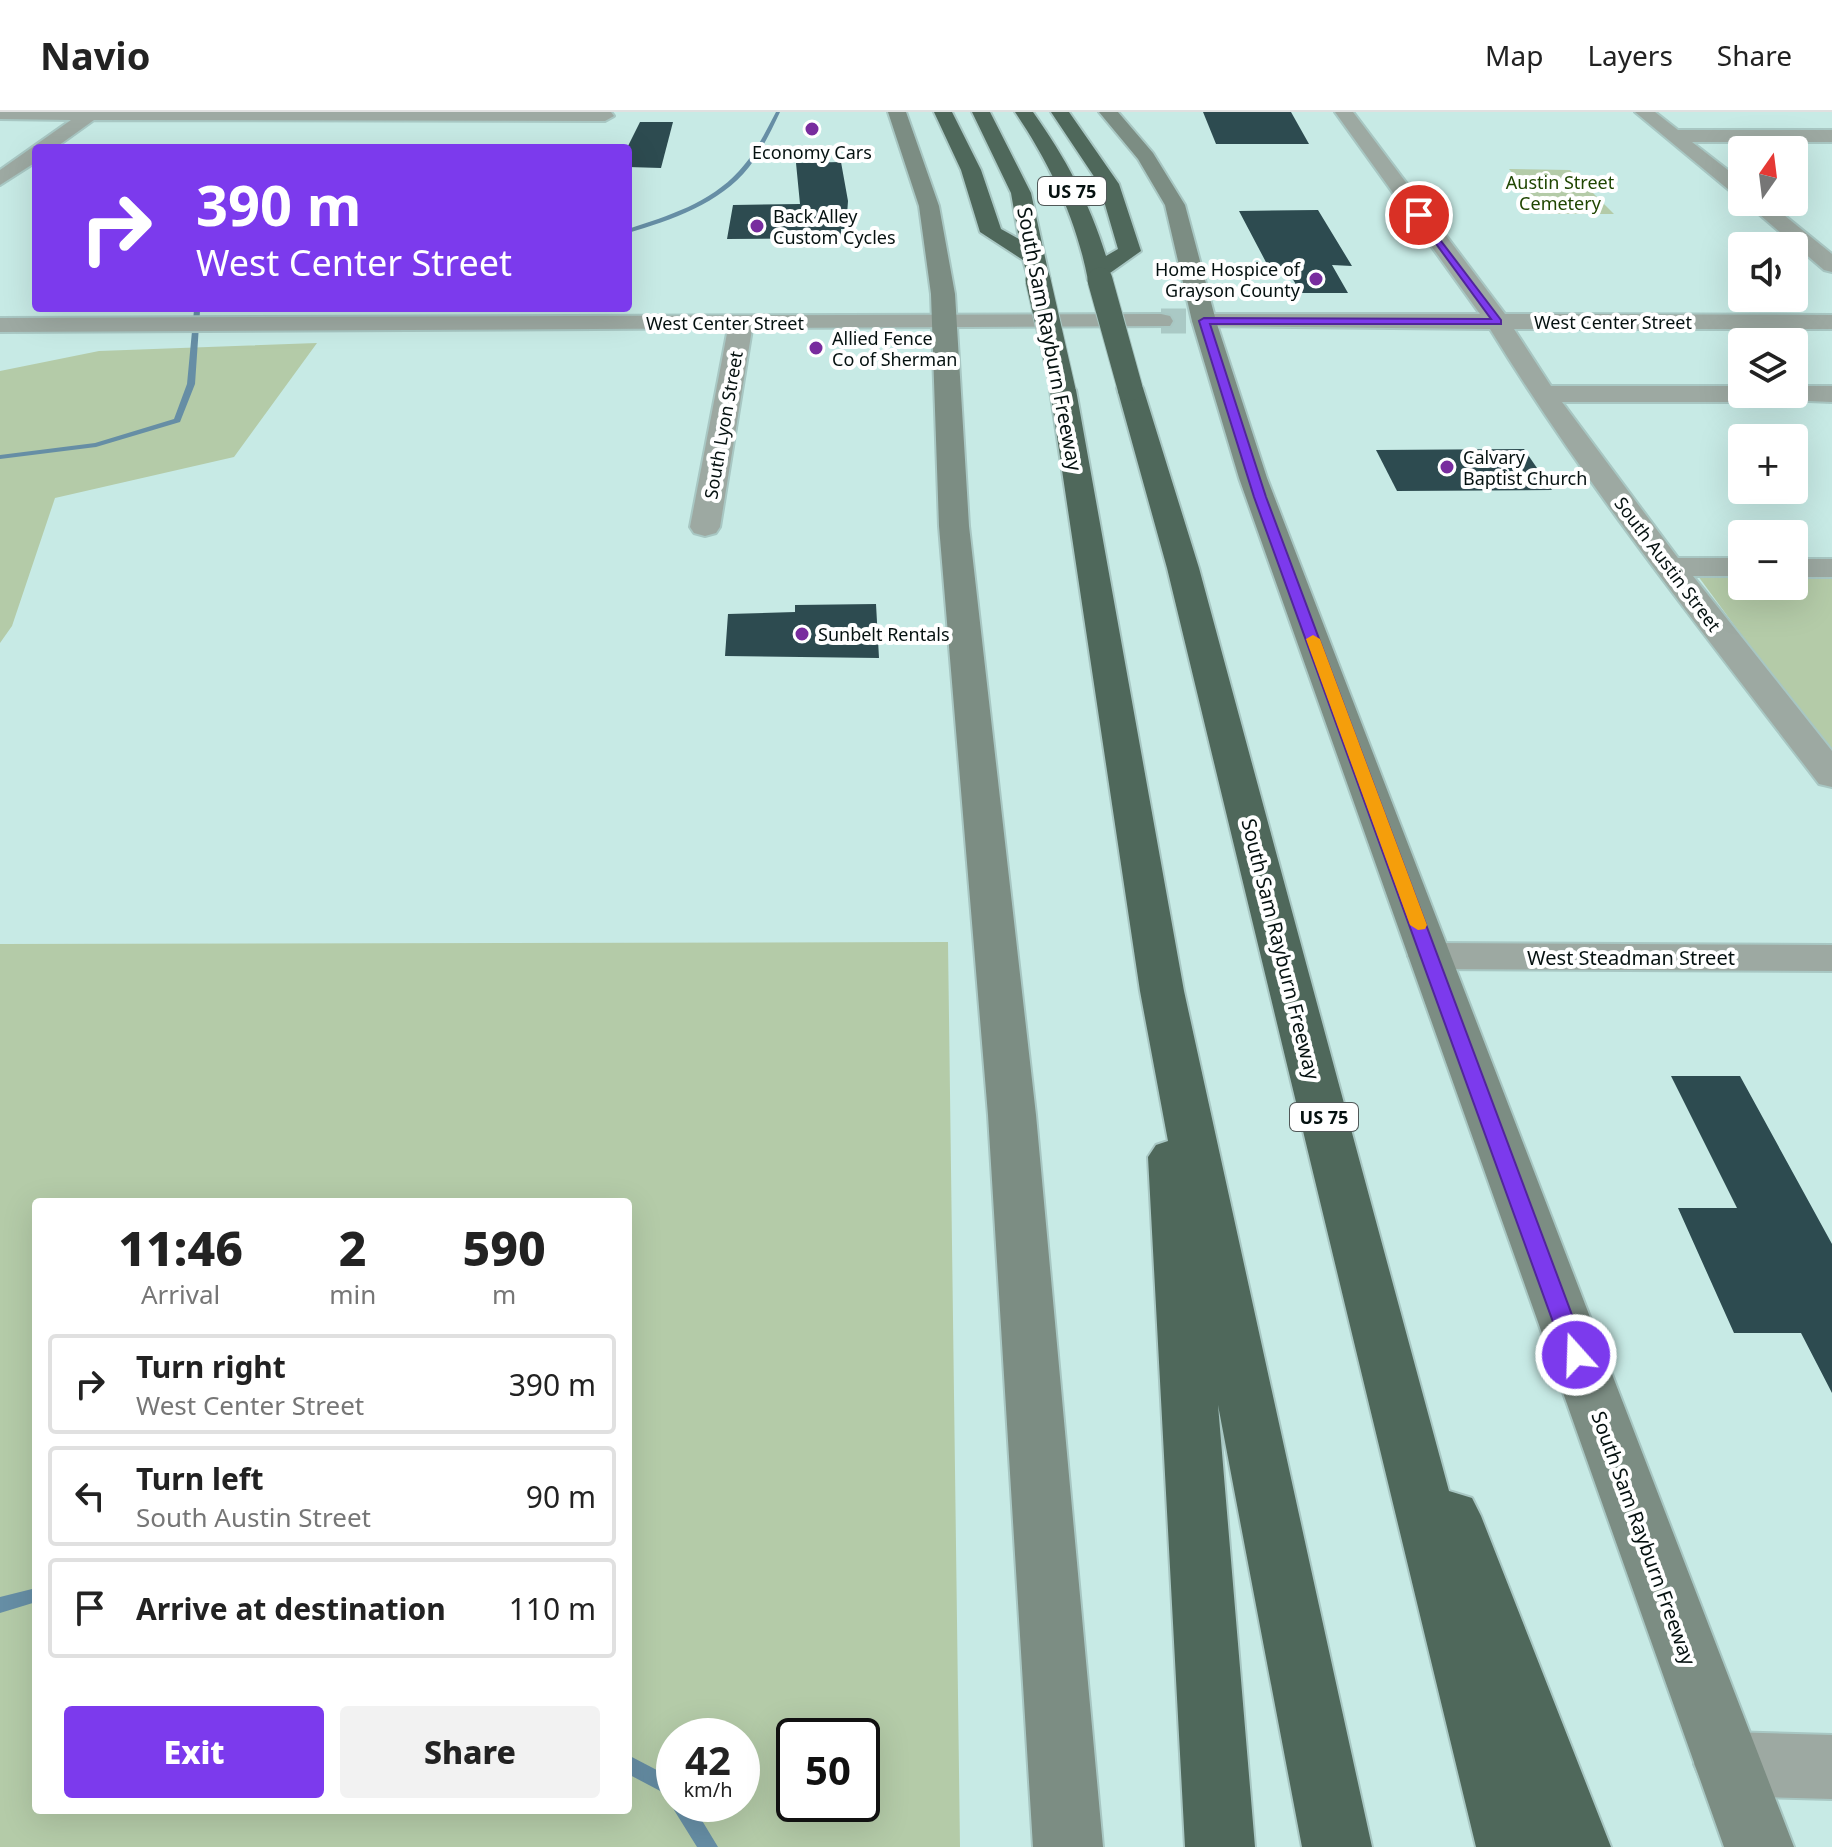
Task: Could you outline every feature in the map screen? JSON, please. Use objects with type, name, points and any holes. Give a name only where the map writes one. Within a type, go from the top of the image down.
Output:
[{"type":"highway","points":[[943,112],[964,147],[991,232],[1035,268]]},
{"type":"highway","name":"South Sam Rayburn Freeway","points":[[981,112],[1021,193],[1063,390],[1162,991],[1337,1847]]},
{"type":"highway","name":"South Sam Rayburn Freeway","points":[[1024,112],[1052,151],[1075,198],[1183,568],[1511,1847]]},
{"type":"highway","points":[[1060,112],[1109,184],[1130,251],[1099,275]]},
{"type":"highway","points":[[1162,991],[1220,1847]]},
{"type":"highway","points":[[1372,1304],[1576,1847]]},
{"type":"main road","points":[[897,112],[929,206],[943,294],[954,526],[1012,1115],[1068,1847]]},
{"type":"main road","name":"South Sam Rayburn Freeway","points":[[1108,112],[1146,157],[1175,205],[1189,321],[1253,478],[1759,1847]]},
{"type":"street","name":"South Austin Street","points":[[1344,112],[1498,322],[1543,394],[1668,567],[1832,776]]},
{"type":"street","points":[[1644,112],[1728,180]]},
{"type":"street","points":[[0,114],[606,114]]},
{"type":"street","points":[[592,137],[606,114]]},
{"type":"street","points":[[49,144],[89,115]]},
{"type":"street","points":[[368,137],[389,116]]},
{"type":"street","points":[[1674,136],[1832,136]]},
{"type":"street","points":[[0,179],[32,156]]},
{"type":"street","points":[[1772,216],[1832,265]]},
{"type":"street","name":"West Center Street","points":[[0,325],[1832,322]]},
{"type":"street","name":"South Lyon Street","points":[[705,527],[741,323]]},
{"type":"street","points":[[1543,394],[1728,394]]},
{"type":"street","points":[[1808,394],[1832,394]]},
{"type":"street","points":[[1668,567],[1728,567]]},
{"type":"street","points":[[1808,568],[1832,568]]},
{"type":"street","name":"West Steadman Street","points":[[1430,956],[1832,958]]},
{"type":"street","points":[[1728,1764],[1832,1767]]},
{"type":"green space","name":"Austin Street Cemetery","points":[[1509,169],[1570,170],[1614,214],[1548,214]]},
{"type":"green space","points":[[317,343],[234,457],[55,498],[12,626],[0,643],[0,371],[99,351]]},
{"type":"green space","points":[[1698,576],[1728,576],[1728,600],[1808,600],[1808,576],[1832,577],[1832,758]]},
{"type":"green space","points":[[948,942],[960,1847],[0,1847],[0,944]]},
{"type":"building","points":[[1203,112],[1291,112],[1309,144],[1216,144]]},
{"type":"building","points":[[640,122],[673,122],[661,168],[632,167],[632,144],[629,144]]},
{"type":"building","points":[[841,162],[848,201],[846,229],[841,229],[841,238],[727,239],[733,205],[800,204],[796,163]]},
{"type":"building","points":[[1318,210],[1352,266],[1332,265],[1348,293],[1301,293],[1285,266],[1268,266],[1239,211]]},
{"type":"building","name":"Calvary Baptist Church","points":[[1524,449],[1552,490],[1397,491],[1376,450]]},
{"type":"building","name":"Sunbelt Rentals","points":[[876,604],[879,658],[725,656],[728,614],[795,612],[795,605]]},
{"type":"building","points":[[1671,1076],[1740,1076],[1832,1244],[1832,1393],[1801,1333],[1734,1333],[1678,1208],[1737,1208]]},
{"type":"waterway","points":[[632,230],[684,211],[723,189],[747,165],[778,112]]},
{"type":"waterway","points":[[0,457],[96,445],[177,420],[191,384],[197,312]]},
{"type":"waterway","points":[[0,1605],[32,1596]]},
{"type":"waterway","points":[[632,1766],[656,1779]]},
{"type":"waterway","points":[[692,1822],[708,1847]]},
{"type":"tunnel","points":[[1161,321],[1202,321]]},
{"type":"slow traffic","points":[[1313,639],[1418,925]]},
{"type":"place","name":"Economy Cars","points":[[812,129]]},
{"type":"place","name":"Back Alley Custom Cycles","points":[[757,226]]},
{"type":"place","name":"Home Hospice of Grayson County","points":[[1316,279]]},
{"type":"place","name":"Allied Fence Co of Sherman","points":[[816,348]]},
{"type":"place","name":"Calvary Baptist Church","points":[[1447,467]]},
{"type":"place","name":"Sunbelt Rentals","points":[[802,634]]},
{"type":"route","points":[[1419,215],[1498,322],[1204,321],[1260,497],[1576,1355]]}]
